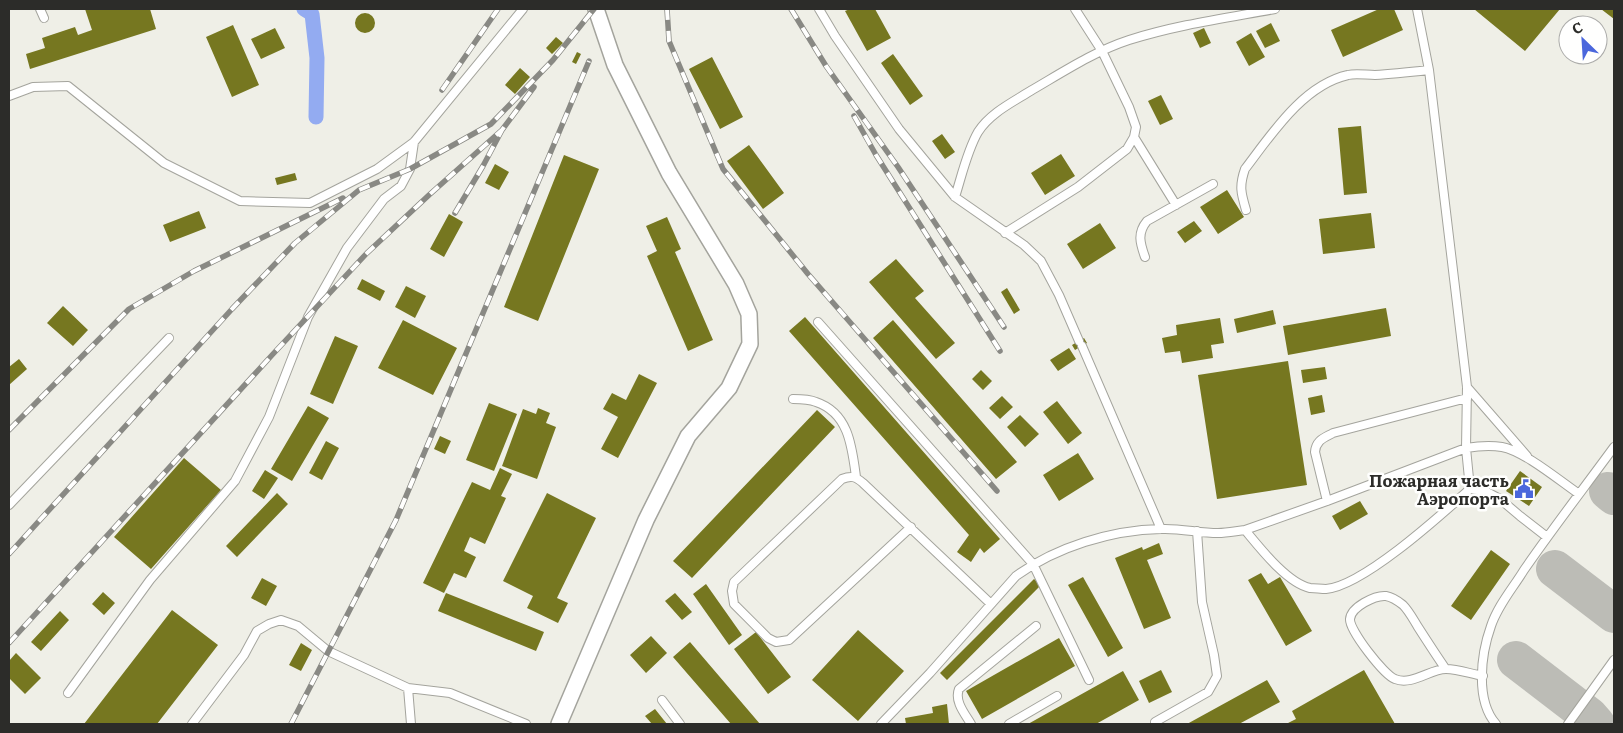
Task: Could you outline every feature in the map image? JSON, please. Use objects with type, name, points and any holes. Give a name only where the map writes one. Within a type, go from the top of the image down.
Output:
[{"type":"street","points":[[559,724],[646,520],[688,436],[729,388],[750,344],[749,314],[736,284],[669,173],[615,65],[596,9]]},
{"type":"lane","points":[[40,9],[44,18]]},
{"type":"lane","points":[[9,96],[33,87],[68,86],[164,163],[240,201],[310,203],[377,169],[414,142],[523,9]]},
{"type":"lane","points":[[819,9],[835,36],[900,128],[955,197],[1024,245],[1041,261],[1059,294],[1162,529]]},
{"type":"lane","points":[[1005,233],[1078,187],[1127,149],[1134,137],[1136,127],[1129,107],[1102,51],[1075,9]]},
{"type":"lane","points":[[955,197],[971,147],[978,132],[989,119],[1027,93],[1102,51],[1129,40],[1175,28],[1275,9]]},
{"type":"lane","points":[[1417,9],[1428,70],[1467,387],[1466,448],[1470,489]]},
{"type":"lane","points":[[1246,210],[1240,190],[1245,169],[1295,107],[1312,92],[1348,75],[1428,70]]},
{"type":"lane","points":[[1134,137],[1176,205]]},
{"type":"lane","points":[[68,693],[150,580],[235,481],[269,417],[308,316],[347,248],[384,200],[400,186],[410,169],[414,142]]},
{"type":"lane","points":[[1146,257],[1140,245],[1139,235],[1147,221],[1213,184]]},
{"type":"lane","points":[[818,322],[1033,564],[1089,680]]},
{"type":"lane","points":[[9,505],[169,338]]},
{"type":"lane","points":[[1467,387],[1530,460]]},
{"type":"lane","points":[[1326,501],[1316,452],[1316,446],[1319,441],[1334,433],[1467,398]]},
{"type":"lane","points":[[793,399],[815,401],[829,408],[840,418],[847,432],[856,477]]},
{"type":"lane","points":[[881,724],[930,673],[1016,576],[1033,564],[1064,550],[1104,536],[1162,529],[1220,533],[1245,530],[1466,448],[1486,446],[1504,447],[1530,460],[1579,494]]},
{"type":"lane","points":[[1496,724],[1485,704],[1482,687],[1485,654],[1491,625],[1501,604],[1547,537],[1614,447]]},
{"type":"lane","points":[[911,528],[789,640],[776,642],[768,638],[734,604],[732,591],[734,582],[842,479],[849,476],[856,477],[911,528],[991,604]]},
{"type":"lane","points":[[1245,530],[1269,558],[1297,582],[1310,588],[1327,589],[1372,569],[1436,520],[1470,489],[1485,491],[1500,499],[1547,537]]},
{"type":"lane","points":[[1155,722],[1208,692],[1217,676],[1202,602],[1197,531]]},
{"type":"lane","points":[[1445,668],[1407,609],[1393,598],[1379,596],[1357,607],[1353,612],[1350,622],[1354,630],[1381,669],[1392,678],[1400,680],[1422,677],[1445,668],[1483,676]]},
{"type":"lane","points":[[192,724],[244,655],[257,631],[281,620],[298,626],[328,651],[408,688],[450,692],[526,724]]},
{"type":"lane","points":[[972,724],[957,700],[956,695],[959,689],[1036,626]]},
{"type":"lane","points":[[1568,724],[1614,660]]},
{"type":"lane","points":[[408,688],[410,724]]},
{"type":"lane","points":[[1009,724],[1057,696]]},
{"type":"lane","points":[[662,700],[680,724]]},
{"type":"building","points":[[85,9],[150,9],[156,29],[30,69],[26,54],[45,48],[42,38],[75,27],[78,35],[92,30]]},
{"type":"building","points":[[850,9],[875,9],[891,38],[867,51],[845,11]]},
{"type":"building","points":[[1379,9],[1394,9],[1403,30],[1343,57],[1331,30]]},
{"type":"building","points":[[1474,9],[1560,9],[1525,51]]},
{"type":"building","points":[[1601,9],[1614,9],[1614,19]]},
{"type":"building","points":[[365,13],[372,16],[375,23],[372,30],[365,33],[358,30],[355,23],[358,16]]},
{"type":"building","points":[[1271,23],[1280,41],[1265,48],[1256,31]]},
{"type":"building","points":[[233,25],[259,85],[232,97],[206,37]]},
{"type":"building","points":[[275,28],[285,48],[261,59],[251,39]]},
{"type":"building","points":[[1204,28],[1211,43],[1200,48],[1193,33]]},
{"type":"building","points":[[1251,33],[1265,57],[1249,66],[1236,42]]},
{"type":"building","points":[[556,37],[563,43],[552,54],[546,48]]},
{"type":"building","points":[[577,52],[581,54],[576,64],[572,62]]},
{"type":"building","points":[[893,54],[923,96],[910,105],[881,63]]},
{"type":"building","points":[[712,57],[743,117],[720,129],[689,69]]},
{"type":"building","points":[[520,68],[530,77],[515,94],[505,85]]},
{"type":"building","points":[[1161,95],[1173,119],[1160,125],[1148,101]]},
{"type":"building","points":[[1361,126],[1367,193],[1344,195],[1338,128]]},
{"type":"building","points":[[942,134],[955,152],[945,159],[932,141]]},
{"type":"building","points":[[749,145],[784,193],[763,209],[727,161]]},
{"type":"building","points":[[1061,154],[1075,176],[1045,195],[1031,173]]},
{"type":"building","points":[[564,155],[599,169],[538,321],[504,307]]},
{"type":"building","points":[[495,164],[509,172],[499,190],[485,183]]},
{"type":"building","points":[[295,173],[297,180],[277,185],[275,178]]},
{"type":"building","points":[[1227,190],[1244,217],[1218,234],[1200,207]]},
{"type":"building","points":[[199,211],[206,228],[170,242],[163,225]]},
{"type":"building","points":[[1371,213],[1375,248],[1323,254],[1319,219]]},
{"type":"building","points":[[449,214],[463,222],[444,257],[430,249]]},
{"type":"building","points":[[667,217],[681,249],[675,252],[713,340],[688,351],[647,256],[657,251],[646,226]]},
{"type":"building","points":[[1194,221],[1202,231],[1185,243],[1177,232]]},
{"type":"building","points":[[1100,223],[1116,248],[1083,269],[1067,244]]},
{"type":"building","points":[[896,259],[924,291],[915,298],[955,343],[936,359],[869,282]]},
{"type":"building","points":[[362,279],[385,291],[380,301],[357,289]]},
{"type":"building","points":[[406,286],[426,296],[415,318],[395,307]]},
{"type":"building","points":[[1007,288],[1020,310],[1014,314],[1001,292]]},
{"type":"building","points":[[63,306],[88,330],[73,346],[47,323]]},
{"type":"building","points":[[1386,308],[1391,336],[1288,355],[1283,326]]},
{"type":"building","points":[[1273,310],[1276,324],[1237,333],[1234,319]]},
{"type":"building","points":[[805,317],[1000,539],[984,553],[980,548],[971,562],[957,552],[969,535],[789,331]]},
{"type":"building","points":[[1220,318],[1224,343],[1211,345],[1213,358],[1182,363],[1180,351],[1165,353],[1162,338],[1177,335],[1176,325]]},
{"type":"building","points":[[403,320],[457,348],[433,395],[378,368]]},
{"type":"building","points":[[893,320],[1017,462],[996,479],[873,338]]},
{"type":"building","points":[[335,336],[358,346],[333,404],[310,394]]},
{"type":"building","points":[[1084,338],[1087,343],[1075,350],[1072,345]]},
{"type":"building","points":[[1069,348],[1076,359],[1058,371],[1050,360]]},
{"type":"building","points":[[19,359],[27,369],[9,385],[9,367]]},
{"type":"building","points":[[1288,361],[1307,485],[1217,499],[1198,375]]},
{"type":"building","points":[[1325,367],[1327,379],[1303,383],[1301,370]]},
{"type":"building","points":[[981,370],[992,381],[983,390],[972,379]]},
{"type":"building","points":[[639,374],[657,383],[618,458],[601,449],[618,417],[603,409],[612,393],[626,400]]},
{"type":"building","points":[[1322,395],[1325,412],[1311,415],[1308,398]]},
{"type":"building","points":[[1002,396],[1013,407],[1000,419],[989,408]]},
{"type":"building","points":[[1057,401],[1082,433],[1068,444],[1043,412]]},
{"type":"building","points":[[489,403],[517,414],[494,471],[466,460]]},
{"type":"building","points":[[308,406],[329,418],[292,481],[271,469]]},
{"type":"building","points":[[538,408],[550,413],[546,423],[556,427],[537,479],[502,466],[523,409],[536,414]]},
{"type":"building","points":[[817,410],[835,427],[692,578],[673,561]]},
{"type":"building","points":[[1020,415],[1039,434],[1025,447],[1007,427]]},
{"type":"building","points":[[440,436],[451,441],[445,454],[434,449]]},
{"type":"building","points":[[326,441],[339,448],[322,480],[309,473]]},
{"type":"building","points":[[1078,453],[1094,479],[1059,501],[1043,475]]},
{"type":"building","points":[[184,458],[221,490],[151,569],[114,537]]},
{"type":"building","points":[[500,468],[512,474],[501,496],[506,498],[485,544],[470,537],[464,551],[476,557],[466,578],[454,573],[444,593],[423,583],[472,482],[490,490]]},
{"type":"building","points":[[265,470],[278,478],[264,499],[252,491]]},
{"type":"building","name":"Пожарная часть Аэропорта","points":[[1520,471],[1542,487],[1529,506],[1506,491]]},
{"type":"building","points":[[277,493],[288,504],[237,557],[226,546]]},
{"type":"building","points":[[547,493],[596,518],[557,598],[568,603],[558,623],[527,608],[533,596],[503,581]]},
{"type":"building","points":[[1360,501],[1368,514],[1340,530],[1332,516]]},
{"type":"building","points":[[1159,543],[1163,554],[1147,560],[1171,618],[1144,629],[1115,558],[1142,547],[1143,550]]},
{"type":"building","points":[[1491,550],[1510,564],[1471,620],[1451,606]]},
{"type":"building","points":[[1261,573],[1268,584],[1280,577],[1312,631],[1286,646],[1248,580]]},
{"type":"building","points":[[1083,577],[1123,648],[1108,657],[1068,585]]},
{"type":"building","points":[[262,578],[277,586],[266,606],[251,598]]},
{"type":"building","points":[[1034,579],[1041,585],[947,680],[940,673]]},
{"type":"building","points":[[706,584],[742,635],[729,645],[693,594]]},
{"type":"building","points":[[103,592],[115,603],[104,615],[92,604]]},
{"type":"building","points":[[446,593],[544,632],[536,651],[438,611]]},
{"type":"building","points":[[675,593],[692,612],[682,620],[665,601]]},
{"type":"building","points":[[172,610],[218,645],[157,724],[84,724]]},
{"type":"building","points":[[60,611],[69,620],[41,651],[31,642]]},
{"type":"building","points":[[858,630],[904,671],[858,721],[812,680]]},
{"type":"building","points":[[756,632],[791,677],[768,694],[734,649]]},
{"type":"building","points":[[651,636],[667,653],[646,673],[630,655]]},
{"type":"building","points":[[1059,638],[1075,666],[982,719],[966,691]]},
{"type":"building","points":[[690,642],[760,724],[731,724],[673,657]]},
{"type":"building","points":[[301,643],[312,650],[301,671],[289,665]]},
{"type":"building","points":[[16,653],[41,678],[25,694],[9,678],[9,661]]},
{"type":"building","points":[[1161,670],[1172,692],[1149,703],[1139,681]]},
{"type":"building","points":[[1364,670],[1395,724],[1286,724],[1296,719],[1292,711]]},
{"type":"building","points":[[1123,671],[1139,700],[1096,724],[1028,724]]},
{"type":"building","points":[[1267,680],[1280,702],[1239,724],[1187,724]]},
{"type":"building","points":[[947,704],[949,724],[906,724],[905,718],[933,713],[932,707]]},
{"type":"building","points":[[655,709],[667,724],[652,724],[645,716]]},
{"type":"waterway","points":[[304,9],[312,14],[317,58],[316,117]]},
{"type":"taxiway","points":[[1608,491],[1614,496]]},
{"type":"taxiway","points":[[1555,569],[1614,614]]},
{"type":"taxiway","points":[[1516,660],[1589,716],[1596,724]]},
{"type":"railway","points":[[442,90],[498,9]]},
{"type":"railway","points":[[9,554],[232,309],[295,243],[359,190],[410,169],[491,124],[553,60],[594,9]]},
{"type":"railway","points":[[667,9],[669,41],[723,169],[808,274],[997,491]]},
{"type":"railway","points":[[791,9],[826,66],[898,167],[1004,327]]},
{"type":"railway","points":[[291,724],[396,520],[589,61]]},
{"type":"railway","points":[[455,213],[502,130],[534,87]]},
{"type":"railway","points":[[854,116],[876,155],[1000,351]]},
{"type":"railway","points":[[9,643],[367,253],[502,130]]},
{"type":"railway","points":[[9,430],[129,309],[194,271],[343,198]]},
{"type":"place","name":"Пожарная часть Аэропорта","points":[[1524,489]]}]
